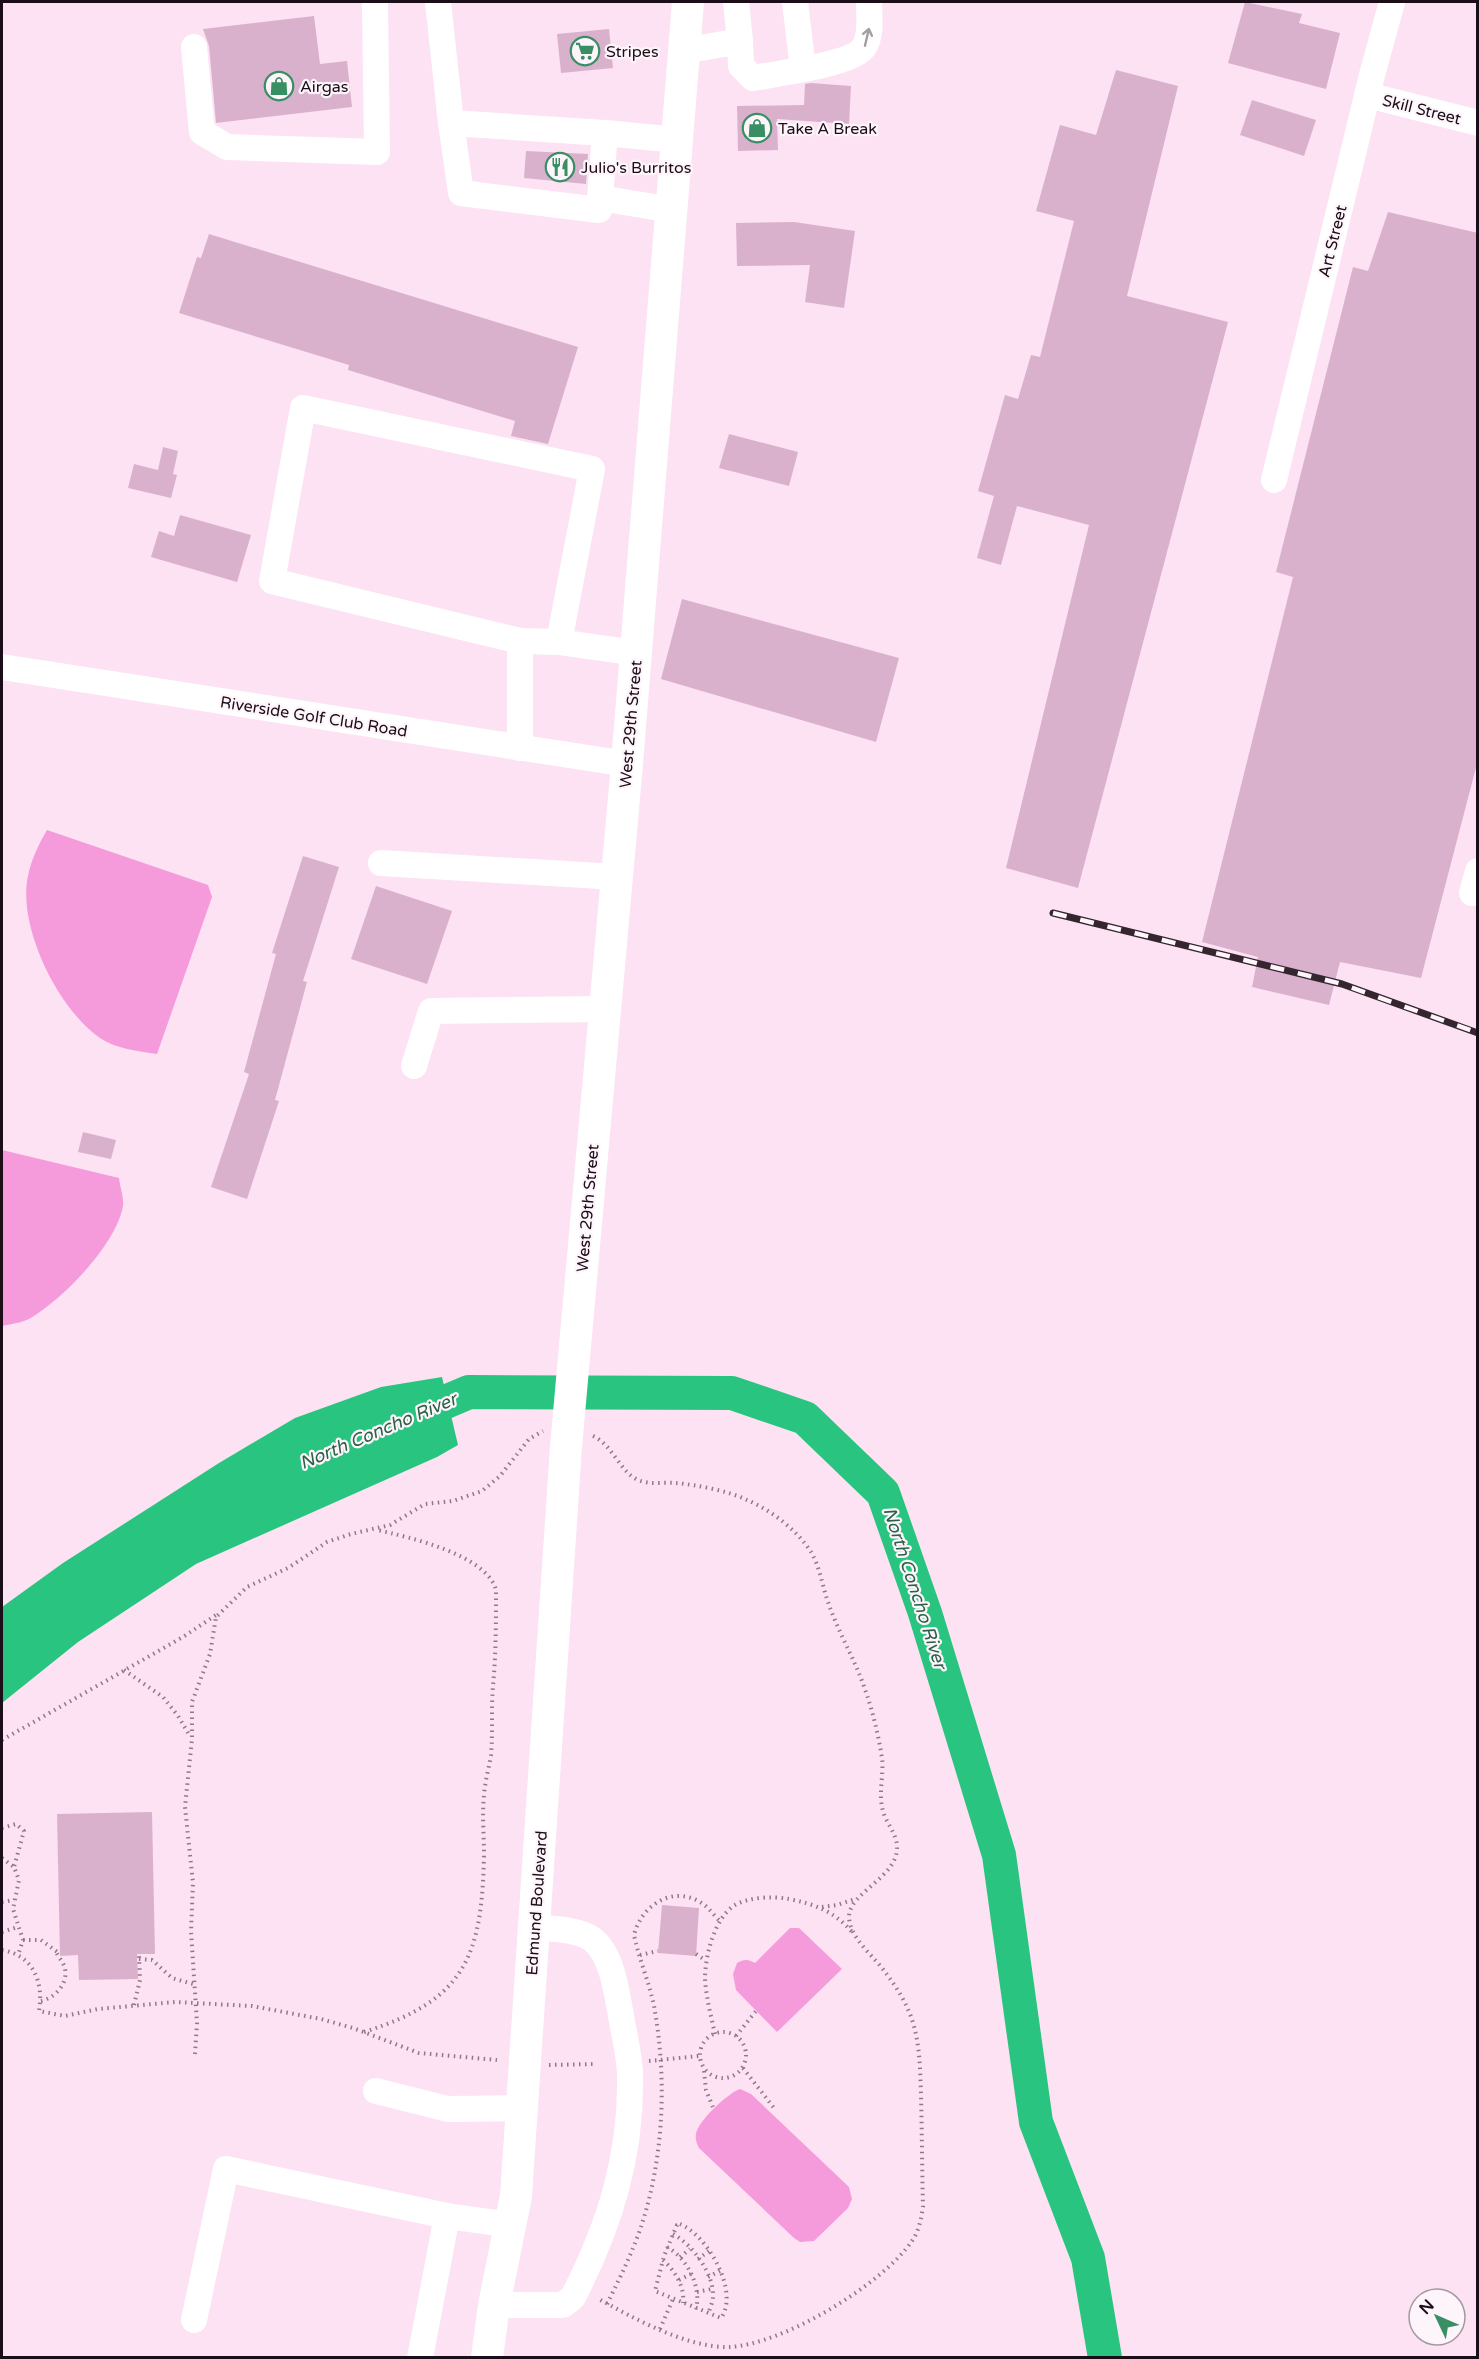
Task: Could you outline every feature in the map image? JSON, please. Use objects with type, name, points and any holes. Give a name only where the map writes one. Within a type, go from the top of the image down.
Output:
[{"type":"main road","name":"West 29th Street","points":[[569,1437],[627,764],[688,2]]},
{"type":"main road","name":"Edmund Boulevard","points":[[487,2358],[494,2305],[516,2196],[569,1437]]},
{"type":"street","points":[[194,47],[202,132],[227,147],[377,152],[375,2]]},
{"type":"street","points":[[438,2],[461,193],[599,210],[605,133]]},
{"type":"street","points":[[736,2],[741,66],[753,78],[834,62],[859,54],[866,46],[870,31],[869,2]]},
{"type":"street","points":[[795,2],[803,69]]},
{"type":"street","name":"Art Street","points":[[1274,480],[1367,95],[1392,2]]},
{"type":"street","points":[[684,51],[740,41]]},
{"type":"street","name":"Skill Street","points":[[1367,95],[1478,123]]},
{"type":"street","points":[[451,123],[677,140]]},
{"type":"street","points":[[600,198],[672,210]]},
{"type":"street","points":[[560,642],[592,469],[303,408],[272,581],[519,641],[560,642],[636,653]]},
{"type":"street","points":[[519,641],[520,748]]},
{"type":"street","name":"Riverside Golf Club Road","points":[[2,667],[627,764]]},
{"type":"street","points":[[381,863],[617,877]]},
{"type":"street","points":[[414,1066],[431,1011],[605,1009]]},
{"type":"street","points":[[494,2305],[563,2305],[573,2297],[617,2192],[628,2133],[630,2071],[618,1995],[604,1951],[591,1938],[571,1932],[534,1927]]},
{"type":"street","points":[[376,2091],[448,2109],[522,2108]]},
{"type":"street","points":[[194,2320],[226,2169],[447,2216],[511,2225]]},
{"type":"street","points":[[420,2358],[447,2216]]},
{"type":"path","points":[[2,1740],[183,1637],[219,1613],[248,1587],[288,1568],[327,1542],[351,1534],[390,1526],[425,1504],[453,1502],[483,1491],[500,1476],[529,1439],[569,1437],[608,1446],[636,1479],[647,1482],[677,1483],[748,1500],[785,1523],[811,1553],[819,1568],[834,1617],[864,1685],[882,1756],[883,1811],[898,1845],[897,1853],[884,1874],[867,1892],[846,1903],[821,1906],[775,1898],[737,1904],[716,1930],[706,1960],[705,1981],[715,2034]]},
{"type":"path","points":[[364,2032],[401,2019],[444,1994],[456,1979],[473,1946],[480,1914],[484,1854],[484,1793],[490,1756],[495,1673],[496,1590],[492,1579],[480,1568],[451,1552],[375,1530]]},
{"type":"path","points":[[195,2054],[196,2002],[191,1931],[194,1900],[185,1807],[192,1739],[192,1702],[210,1654],[214,1624],[219,1613]]},
{"type":"path","points":[[124,1670],[163,1697],[192,1739]]},
{"type":"path","points":[[2,1828],[7,1824],[16,1824],[24,1831],[14,1867]]},
{"type":"path","points":[[2,1858],[14,1867],[19,1880],[13,1909],[23,1940],[18,1955]]},
{"type":"path","points":[[856,1937],[849,1916],[858,1897]]},
{"type":"path","points":[[2,1902],[14,1900]]},
{"type":"path","points":[[578,2288],[660,2329],[690,2340],[730,2347],[778,2335],[811,2319],[870,2283],[895,2262],[913,2240],[921,2222],[924,2207],[917,2033],[909,2011],[885,1971],[837,1917],[821,1906]]},
{"type":"path","points":[[2,1932],[18,1927]]},
{"type":"path","points":[[23,1940],[41,1940],[58,1953],[65,1968],[66,1976],[57,1993],[50,1999],[41,2001]]},
{"type":"path","points":[[2,1950],[18,1955],[30,1964],[36,1972],[41,2001],[39,2011],[57,2016],[134,2005],[196,2002],[252,2006],[286,2011],[364,2032],[418,2053],[497,2060]]},
{"type":"path","points":[[640,1955],[658,1951]]},
{"type":"path","points":[[696,1954],[706,1960]]},
{"type":"path","points":[[134,2005],[140,1980],[139,1956],[152,1960],[172,1978],[193,1984]]},
{"type":"path","points":[[736,2036],[756,2011]]},
{"type":"path","points":[[704,2070],[717,2078],[732,2077],[743,2068],[746,2053],[744,2045],[736,2036],[726,2032],[715,2034],[704,2041],[699,2056],[704,2070],[706,2090],[714,2110]]},
{"type":"path","points":[[644,2061],[699,2056]]},
{"type":"path","points":[[543,2064],[596,2064]]},
{"type":"path","points":[[743,2068],[774,2108]]},
{"type":"path","points":[[682,2224],[709,2251],[720,2271],[727,2295],[723,2314],[719,2319],[654,2289],[673,2234],[676,2225],[682,2224]]},
{"type":"path","points":[[673,2234],[690,2249],[708,2277],[713,2300],[708,2314]]},
{"type":"path","points":[[668,2247],[680,2257],[691,2274],[697,2292],[696,2309]]},
{"type":"path","points":[[680,2257],[690,2249]]},
{"type":"path","points":[[698,2259],[709,2251]]},
{"type":"path","points":[[663,2260],[679,2280],[683,2291],[683,2303]]},
{"type":"path","points":[[708,2277],[720,2271]]},
{"type":"path","points":[[679,2280],[691,2274]]},
{"type":"path","points":[[697,2292],[712,2289]]},
{"type":"path","points":[[660,2329],[673,2299]]},
{"type":"shaded area","points":[[47,830],[208,885],[212,897],[157,1054],[120,1047],[100,1038],[84,1025],[69,1007],[44,965],[35,942],[26,896],[31,864]]},
{"type":"shaded area","points":[[2,1150],[119,1178],[123,1206],[110,1237],[99,1254],[57,1299],[29,1319],[2,1326]]},
{"type":"shaded area","points":[[790,1928],[799,1928],[842,1969],[777,2032],[736,1990],[733,1974],[737,1963],[746,1960],[755,1963]]},
{"type":"shaded area","points":[[740,2089],[751,2094],[849,2187],[852,2199],[848,2208],[814,2241],[800,2242],[794,2238],[699,2148],[696,2136],[702,2122],[721,2102]]},
{"type":"water","points":[[442,1377],[458,1445],[437,1457],[196,1564],[78,1642],[2,1703],[2,1607],[63,1563],[219,1463],[295,1418],[381,1387]]},
{"type":"building","points":[[1245,2],[1302,14],[1299,23],[1340,33],[1326,89],[1228,63]]},
{"type":"building","name":"Airgas","points":[[314,16],[320,64],[347,61],[352,107],[216,123],[209,46],[203,29]]},
{"type":"building","name":"Stripes","points":[[609,29],[613,68],[561,73],[557,34]]},
{"type":"building","points":[[1116,70],[1178,86],[1127,296],[1228,322],[1078,888],[1006,868],[1089,525],[1017,506],[1001,565],[977,558],[994,496],[978,491],[1005,395],[1018,399],[1031,355],[1040,357],[1074,221],[1036,211],[1060,125],[1096,135]]},
{"type":"building","points":[[805,84],[851,86],[849,124],[777,119],[778,150],[738,151],[737,106],[804,105]]},
{"type":"building","points":[[1252,100],[1316,120],[1304,156],[1240,135]]},
{"type":"building","name":"Julio's Burritos","points":[[526,151],[588,154],[586,184],[524,178]]},
{"type":"building","points":[[1388,212],[1478,233],[1478,760],[1421,978],[1340,962],[1329,1005],[1252,987],[1258,957],[1202,942],[1293,577],[1276,572],[1353,267],[1368,271]]},
{"type":"building","points":[[794,222],[855,231],[844,308],[805,302],[810,265],[737,266],[736,223]]},
{"type":"building","points":[[209,234],[578,347],[548,444],[511,436],[515,421],[348,370],[349,365],[179,313],[197,257],[201,258]]},
{"type":"building","points":[[729,434],[798,452],[789,486],[719,468]]},
{"type":"building","points":[[163,447],[178,451],[173,474],[177,475],[171,498],[128,488],[134,464],[158,470]]},
{"type":"building","points":[[180,515],[251,535],[237,582],[151,557],[159,531],[174,536]]},
{"type":"building","points":[[682,599],[899,658],[876,742],[661,679]]},
{"type":"building","points":[[303,856],[339,867],[303,981],[307,982],[275,1100],[279,1101],[247,1199],[211,1187],[249,1074],[244,1072],[276,954],[272,953]]},
{"type":"building","points":[[376,886],[452,911],[427,984],[351,959]]},
{"type":"building","points":[[83,1132],[116,1140],[111,1159],[78,1152]]},
{"type":"building","points":[[152,1812],[155,1954],[137,1954],[138,1979],[79,1980],[78,1955],[60,1956],[57,1814]]},
{"type":"building","points":[[662,1905],[699,1908],[696,1956],[658,1953]]},
{"type":"waterway","name":"North Concho River","points":[[403,1420],[469,1392],[732,1393],[805,1418],[883,1493],[925,1613],[999,1855],[1036,2122],[1088,2258],[1105,2358]]},
{"type":"railway","points":[[1053,913],[1342,984],[1478,1033]]},
{"type":"place","name":"Stripes","points":[[585,51]]},
{"type":"place","name":"Airgas","points":[[279,86]]},
{"type":"place","name":"Take A Break","points":[[757,128]]},
{"type":"place","name":"Julio's Burritos","points":[[560,167]]}]
